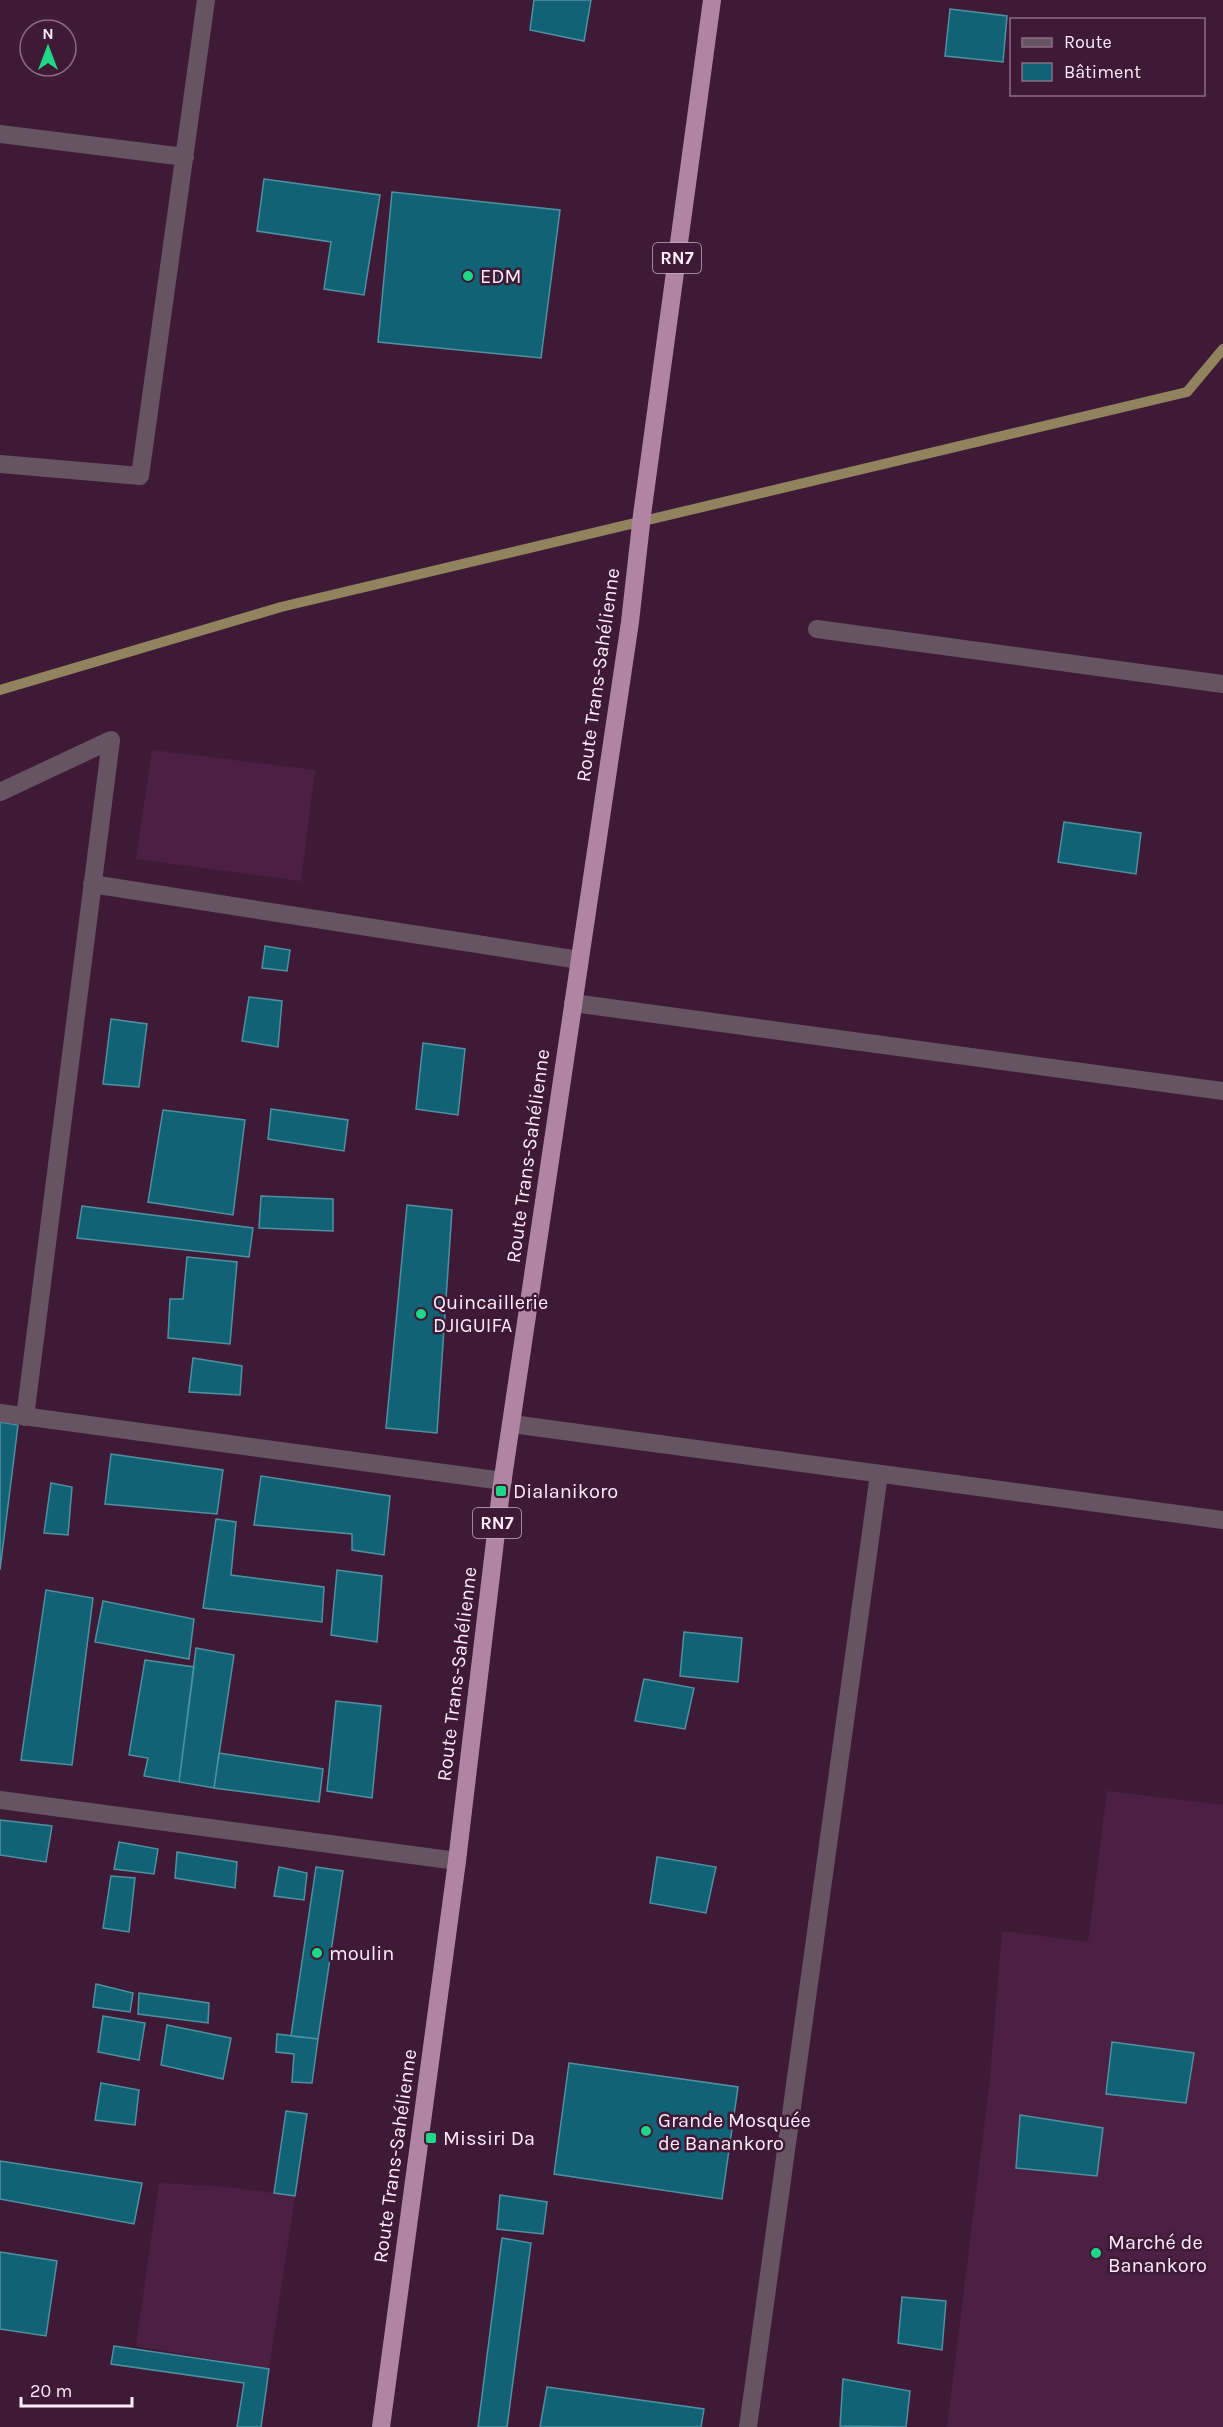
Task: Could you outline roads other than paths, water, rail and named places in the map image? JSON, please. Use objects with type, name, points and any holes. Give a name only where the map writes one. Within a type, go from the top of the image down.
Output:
[{"type":"highway","name":"Route Trans-Sahélienne","points":[[381,2427],[457,1861],[503,1481],[630,622],[642,515],[712,0]]},
{"type":"street","points":[[0,464],[140,476],[206,0]]},
{"type":"street","points":[[0,134],[185,157]]},
{"type":"street","points":[[817,629],[1223,684]]},
{"type":"street","points":[[0,792],[111,740],[25,1417]]},
{"type":"street","points":[[92,884],[579,960]]},
{"type":"street","points":[[573,1003],[1223,1091]]},
{"type":"street","points":[[0,1413],[503,1481]]},
{"type":"street","points":[[512,1424],[1223,1520]]},
{"type":"street","points":[[748,2427],[879,1474]]},
{"type":"street","points":[[0,1800],[457,1861]]},
{"type":"waterway","points":[[0,690],[281,607],[1187,392],[1223,349]]},
{"type":"place","name":"EDM","points":[[468,276]]},
{"type":"place","name":"Quincaillerie DJIGUIFA","points":[[421,1314]]},
{"type":"place","name":"Dialanikoro","points":[[501,1491]]},
{"type":"place","name":"moulin","points":[[317,1953]]},
{"type":"place","name":"Grande Mosquée de Banankoro","points":[[646,2131]]},
{"type":"place","name":"Missiri Da","points":[[431,2138]]},
{"type":"place","name":"Marché de Banankoro","points":[[1096,2253]]}]
